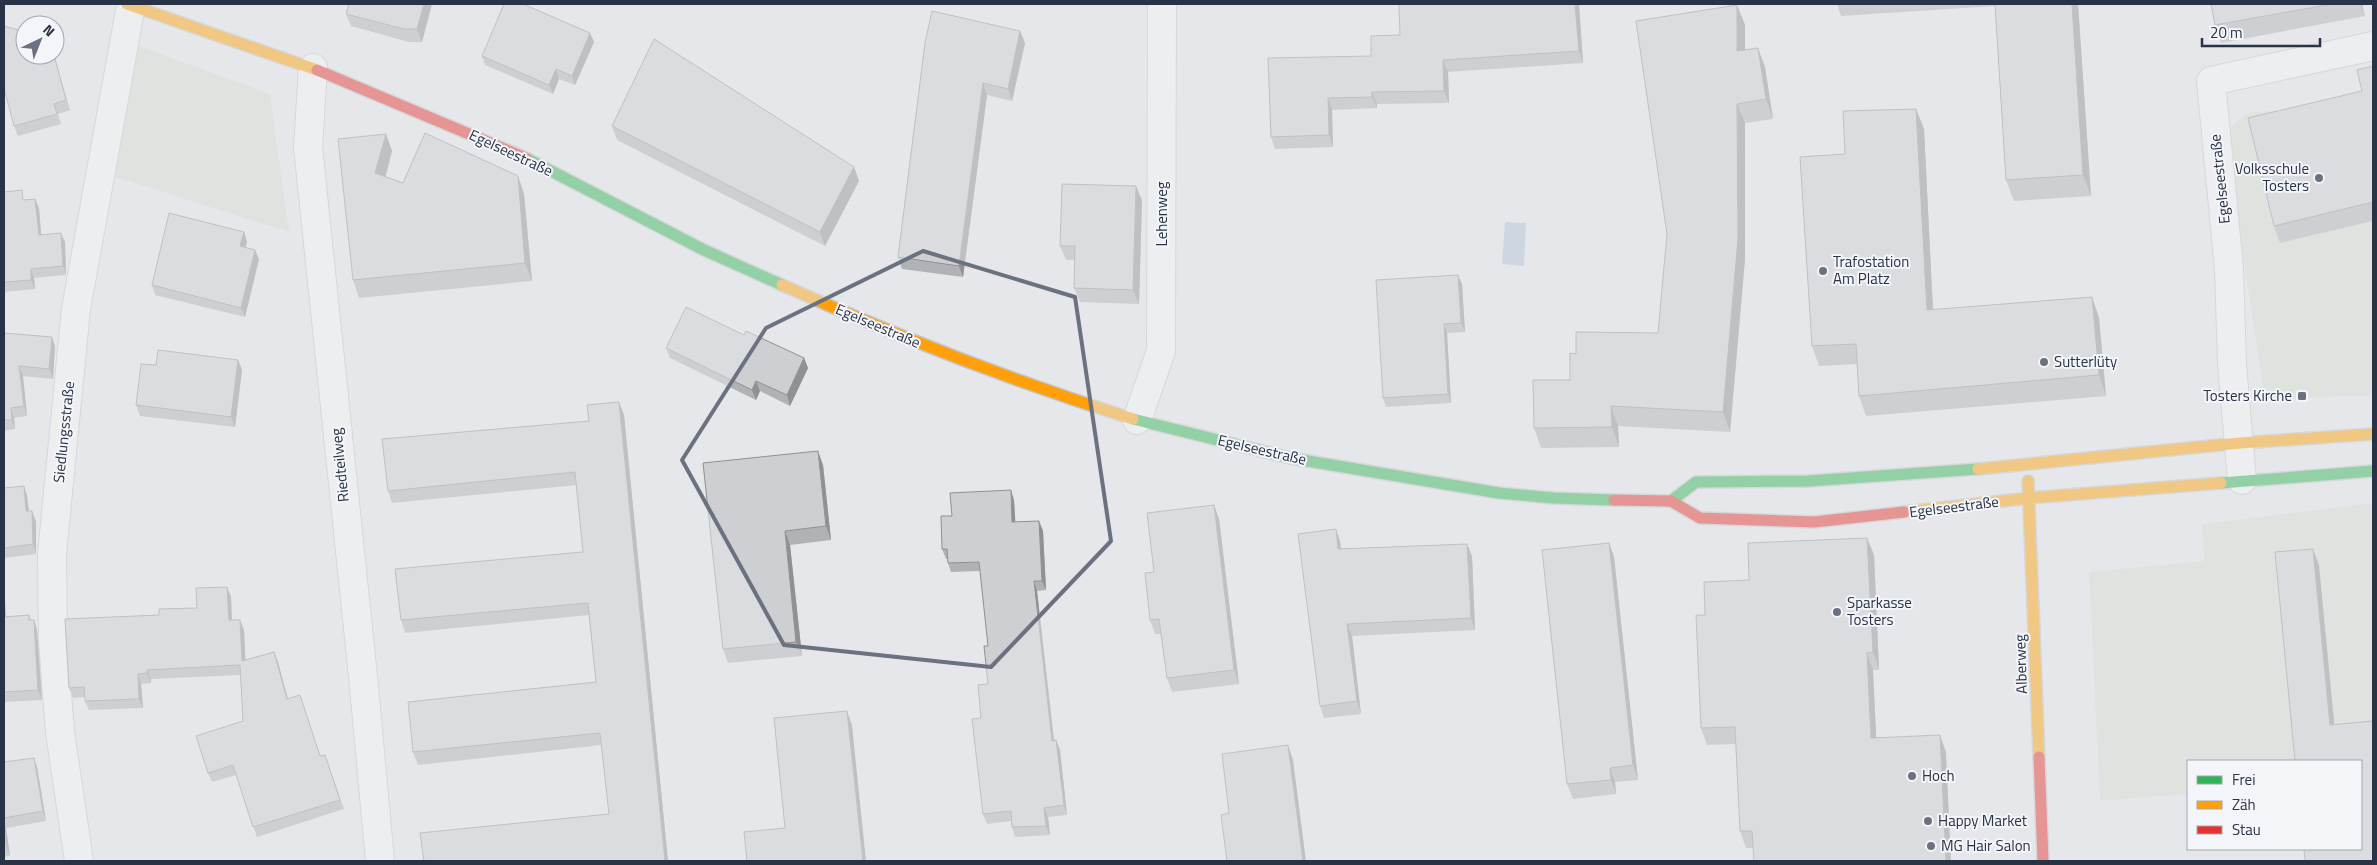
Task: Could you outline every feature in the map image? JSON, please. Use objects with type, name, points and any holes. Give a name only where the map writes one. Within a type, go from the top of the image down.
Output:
[{"type":"main road","name":"Egelseestraße","points":[[129,4],[313,68],[510,150],[704,250],[883,330],[1060,396],[1137,420],[1290,458],[1499,493],[1553,498],[1671,501],[1700,518],[1814,522],[2030,498],[2373,471]]},
{"type":"main road","points":[[1671,501],[1696,482],[1808,481],[2027,466],[2240,443],[2373,434]]},
{"type":"main road","name":"Alberweg","points":[[2027,466],[2030,498],[2043,861]]},
{"type":"street","name":"Siedlungsstraße","points":[[78,861],[60,732],[54,642],[52,554],[76,309],[129,4]]},
{"type":"street","name":"Lehenweg","points":[[1137,420],[1161,352],[1162,4]]},
{"type":"street","name":"Egelseestraße","points":[[2242,480],[2232,364],[2229,269],[2211,81],[2373,46]]},
{"type":"street","name":"Riedteilweg","points":[[313,68],[308,147],[363,676],[380,861]]},
{"type":"highlighted area","points":[[923,251],[1075,297],[1111,541],[991,667],[784,645],[682,460],[766,328]]},
{"type":"shaded area","points":[[139,46],[270,94],[289,232],[113,176]]},
{"type":"shaded area","points":[[2367,102],[2280,243],[2373,221],[2373,395],[2265,400],[2225,136],[2235,123],[2249,113]]},
{"type":"shaded area","points":[[2373,503],[2373,744],[2306,760],[2187,760],[2187,794],[2100,801],[2089,572],[2204,561],[2202,524]]},
{"type":"water","points":[[1505,222],[1526,223],[1524,266],[1502,264]]},
{"type":"building","points":[[349,4],[424,4],[417,29],[404,29],[346,14]]},
{"type":"building","points":[[504,4],[523,4],[590,33],[572,76],[556,69],[549,85],[482,56]]},
{"type":"building","points":[[1399,4],[1575,4],[1579,51],[1443,60],[1444,91],[1372,92],[1372,97],[1328,98],[1329,135],[1271,137],[1268,58],[1371,56],[1371,36],[1400,35]]},
{"type":"building","points":[[1995,4],[2072,4],[2083,175],[2006,180]]},
{"type":"building","points":[[2211,4],[2332,4],[2215,25]]},
{"type":"building","points":[[1737,5],[1737,51],[1758,48],[1766,99],[1737,104],[1738,239],[1723,412],[1611,406],[1612,427],[1534,428],[1533,380],[1570,380],[1570,353],[1576,354],[1576,332],[1658,333],[1667,234],[1636,21]]},
{"type":"building","points":[[932,11],[1020,31],[1008,89],[983,83],[959,266],[898,257],[925,43]]},
{"type":"building","points":[[4,26],[15,29],[15,65],[57,65],[66,100],[54,104],[57,114],[14,126],[4,88]]},
{"type":"building","points":[[654,39],[854,167],[820,232],[612,126]]},
{"type":"building","name":"Volksschule Tosters","points":[[2373,66],[2373,202],[2274,226],[2248,118],[2362,91],[2357,70]]},
{"type":"building","points":[[1916,109],[1927,310],[2092,297],[2099,375],[1859,396],[1856,344],[1812,346],[1800,157],[1845,154],[1843,111]]},
{"type":"building","points":[[425,133],[518,176],[525,263],[353,280],[338,139],[386,134],[375,173],[403,183]]},
{"type":"building","points":[[1062,184],[1136,186],[1133,290],[1074,288],[1075,246],[1060,246]]},
{"type":"building","points":[[22,190],[23,200],[35,199],[39,235],[61,233],[63,266],[31,269],[31,280],[4,282],[4,192]]},
{"type":"building","points":[[169,213],[244,232],[240,246],[255,250],[241,308],[152,285]]},
{"type":"building","points":[[1458,275],[1461,323],[1444,324],[1448,394],[1383,398],[1376,280]]},
{"type":"building","points":[[686,307],[744,335],[746,331],[804,358],[787,395],[756,381],[752,390],[666,348]]},
{"type":"building","points":[[4,333],[52,337],[49,369],[19,366],[24,406],[11,408],[12,420],[4,420]]},
{"type":"building","points":[[158,350],[238,360],[231,417],[136,405],[141,364],[156,365]]},
{"type":"building","points":[[619,402],[665,861],[424,861],[420,833],[609,814],[600,733],[413,752],[408,702],[596,682],[588,603],[401,620],[395,569],[583,552],[575,472],[388,491],[382,439],[589,421],[587,405]]},
{"type":"building","points":[[818,451],[826,526],[785,531],[796,642],[723,649],[703,463]]},
{"type":"building","points":[[24,486],[26,511],[32,511],[33,544],[4,548],[4,488]]},
{"type":"building","points":[[1011,490],[1012,522],[1039,521],[1042,581],[1034,581],[1052,741],[1056,740],[1064,805],[1044,808],[1046,826],[1012,827],[1011,811],[983,814],[972,719],[981,718],[978,685],[988,684],[984,646],[988,646],[979,562],[948,563],[947,549],[942,549],[941,516],[952,516],[950,493]]},
{"type":"building","points":[[1214,505],[1234,670],[1167,678],[1159,619],[1150,620],[1145,573],[1154,572],[1147,513]]},
{"type":"building","points":[[1336,529],[1338,549],[1467,544],[1471,618],[1347,624],[1357,701],[1320,706],[1298,534]]},
{"type":"building","points":[[1867,538],[1873,652],[1867,653],[1871,738],[1940,735],[1946,861],[1754,861],[1752,831],[1740,831],[1735,727],[1701,728],[1696,615],[1705,615],[1704,582],[1749,580],[1748,543]]},
{"type":"building","points":[[1609,543],[1633,765],[1610,768],[1611,780],[1567,784],[1542,550]]},
{"type":"building","points":[[2313,549],[2330,725],[2373,721],[2373,861],[2305,861],[2304,850],[2362,850],[2362,760],[2295,760],[2275,552]]},
{"type":"building","points":[[227,587],[229,620],[240,620],[242,661],[274,652],[287,699],[300,695],[320,756],[325,755],[340,800],[253,827],[233,765],[208,773],[196,736],[243,721],[240,665],[147,670],[147,673],[138,674],[139,699],[85,701],[84,687],[69,688],[65,619],[159,615],[159,609],[197,608],[196,588]]},
{"type":"building","points":[[29,615],[29,620],[34,620],[38,690],[4,692],[4,617]]},
{"type":"building","points":[[847,711],[863,861],[747,861],[744,832],[785,828],[774,718]]},
{"type":"building","points":[[1288,745],[1303,861],[1227,861],[1221,815],[1229,813],[1222,754]]},
{"type":"building","points":[[34,758],[43,811],[4,818],[4,762]]},
{"type":"building","points":[[4,830],[6,846],[4,846]]},
{"type":"traffic: fast","points":[[526,158],[704,250],[782,285]]},
{"type":"traffic: fast","points":[[1133,419],[1290,458],[1499,493],[1553,498],[1614,500]]},
{"type":"traffic: fast","points":[[1671,501],[1696,482],[1808,481],[1978,469]]},
{"type":"traffic: fast","points":[[2221,483],[2373,471]]},
{"type":"traffic: slow","points":[[127,4],[317,70]]},
{"type":"traffic: slow","points":[[782,285],[955,357],[1133,419]]},
{"type":"traffic: slow","points":[[1978,469],[2240,443],[2373,434]]},
{"type":"traffic: slow","points":[[2028,481],[2039,757]]},
{"type":"traffic: slow","points":[[1904,512],[2030,498],[2221,483]]},
{"type":"traffic: jam","points":[[317,70],[526,158]]},
{"type":"traffic: jam","points":[[1614,500],[1671,501],[1700,518],[1814,522],[1904,512]]},
{"type":"traffic: jam","points":[[2039,757],[2043,861]]},
{"type":"place","name":"Volksschule Tosters","points":[[2319,178]]},
{"type":"place","name":"Trafostation Am Platz","points":[[1823,271]]},
{"type":"place","name":"Sutterlüty","points":[[2044,362]]},
{"type":"place","name":"Tosters Kirche","points":[[2302,396]]},
{"type":"place","name":"Sparkasse Tosters","points":[[1837,612]]},
{"type":"place","name":"Hoch","points":[[1912,776]]},
{"type":"place","name":"Happy Market","points":[[1928,821]]},
{"type":"place","name":"MG Hair Salon","points":[[1931,846]]}]
